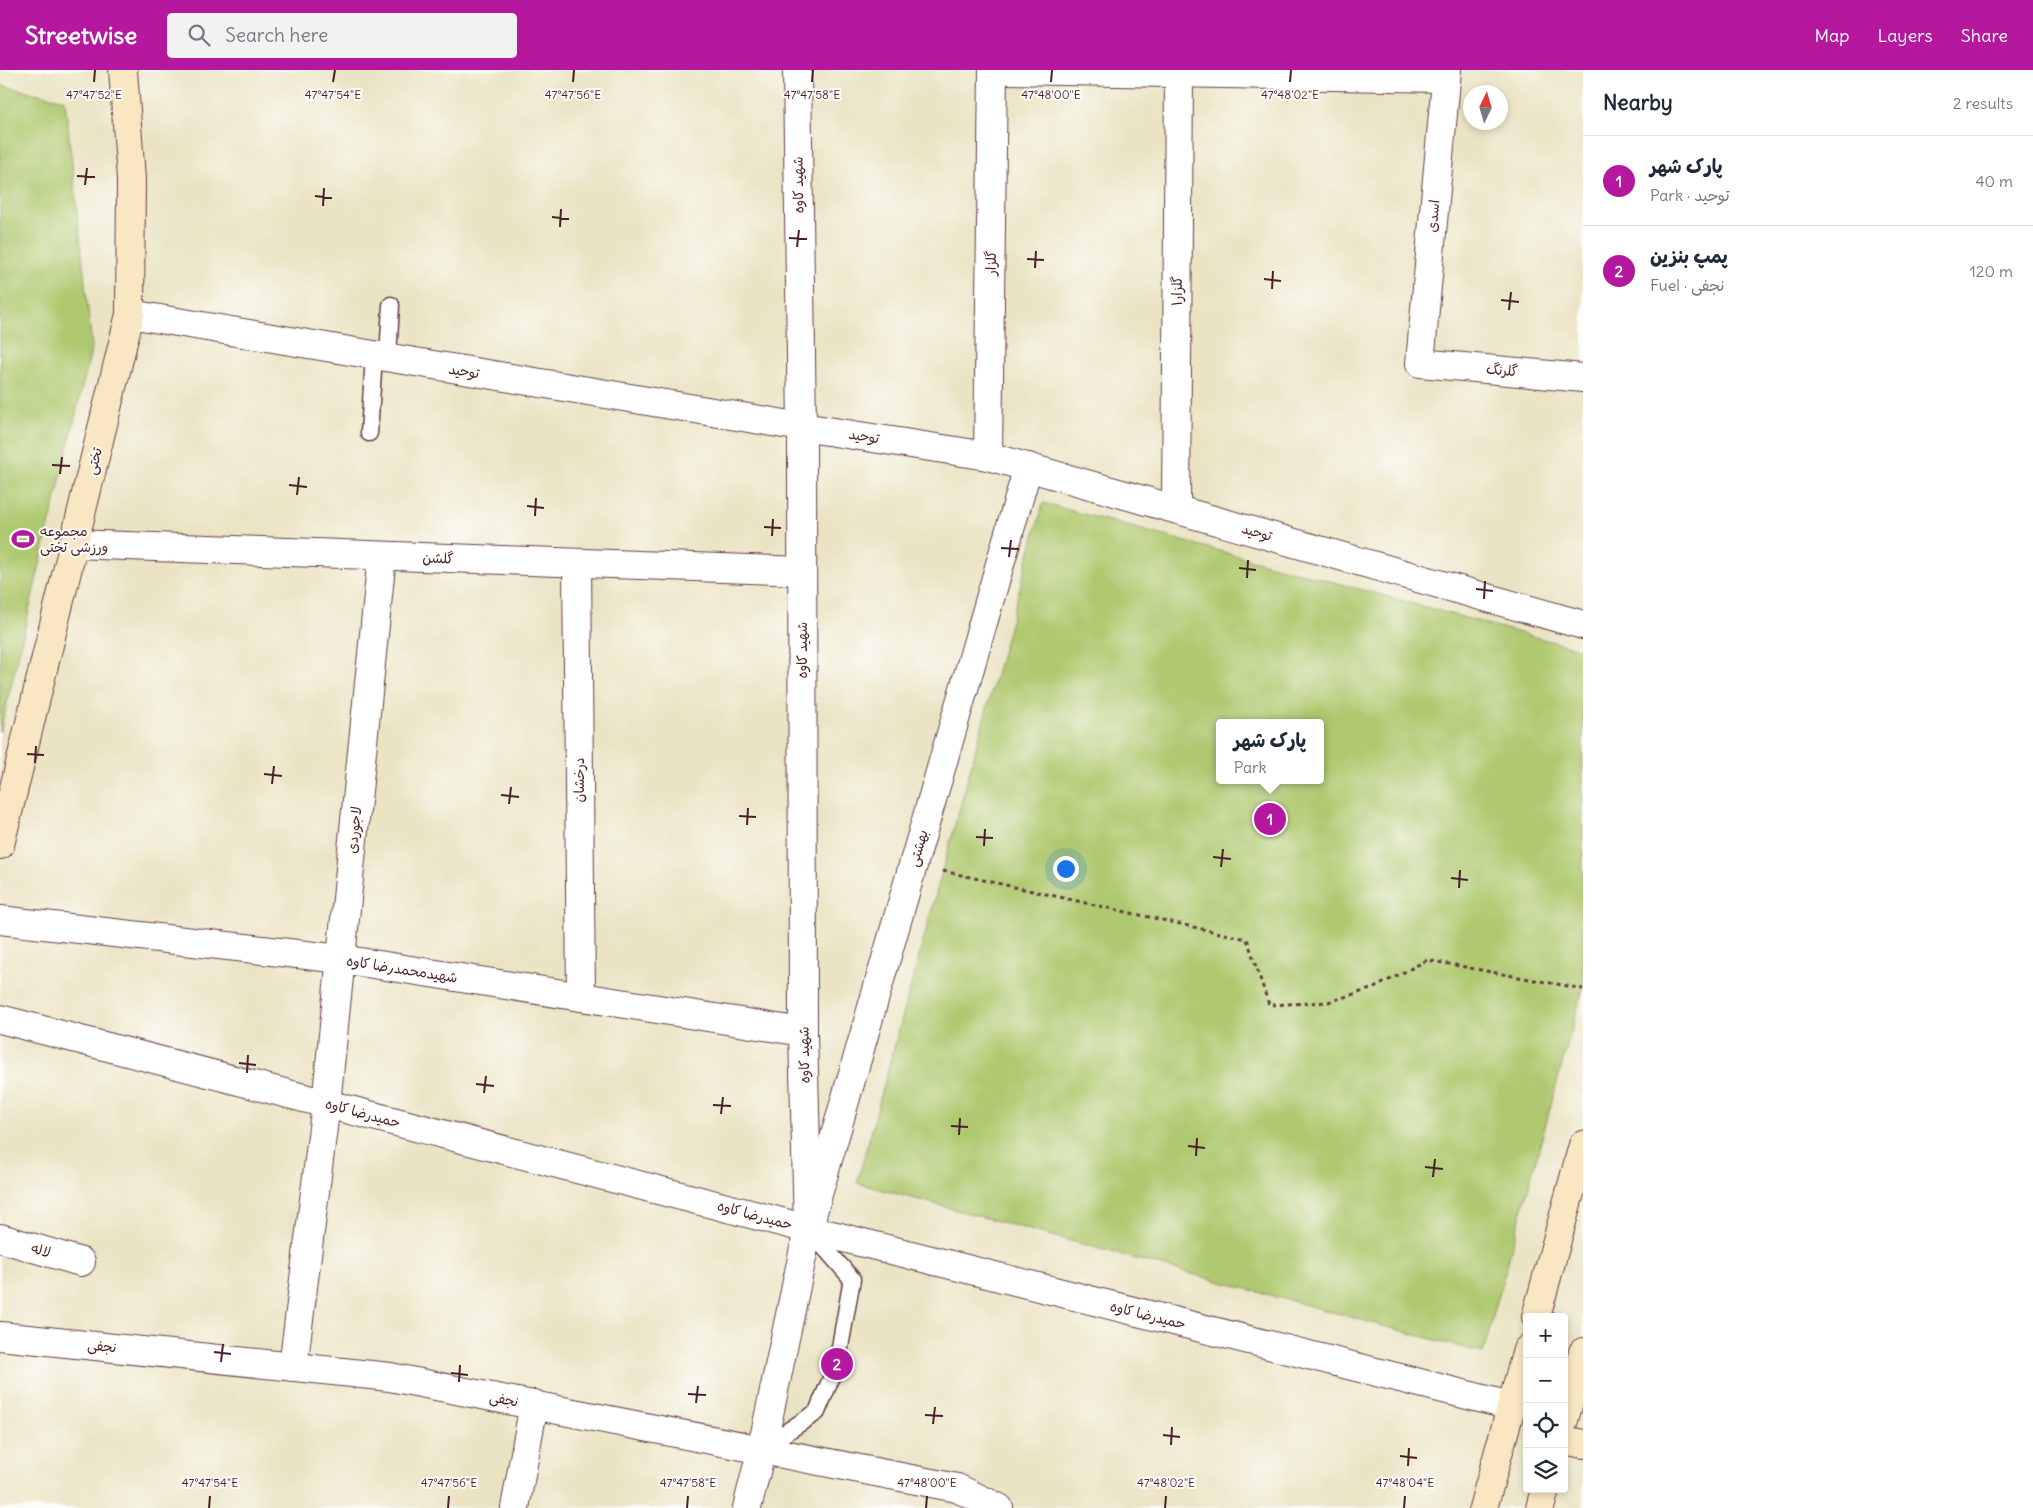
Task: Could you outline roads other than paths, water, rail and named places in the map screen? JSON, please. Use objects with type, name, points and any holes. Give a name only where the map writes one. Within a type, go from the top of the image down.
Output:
[{"type":"main road","name":"تختی","points":[[0,845],[130,314],[131,179],[123,70]]},
{"type":"main road","points":[[1537,1313],[1583,1145]]},
{"type":"main road","points":[[1568,1406],[1583,1352]]},
{"type":"main road","points":[[1483,1508],[1525,1358]]},
{"type":"main road","points":[[1568,1441],[1583,1444]]},
{"type":"main road","points":[[1540,1508],[1544,1493]]},
{"type":"street","name":"شهید کاوه","points":[[797,70],[802,427],[803,1032],[808,1229]]},
{"type":"street","name":"گلزار","points":[[988,456],[993,70]]},
{"type":"street","points":[[1009,70],[1446,74]]},
{"type":"street","name":"گلزار۱","points":[[1176,509],[1179,73]]},
{"type":"street","name":"اسدی","points":[[1420,363],[1446,74]]},
{"type":"street","name":"توحید","points":[[130,314],[802,427],[988,456],[1583,625]]},
{"type":"street","name":"گلرنگ","points":[[1420,363],[1583,378]]},
{"type":"street","name":"بهشتی","points":[[808,1229],[1028,467]]},
{"type":"street","name":"گلشن","points":[[73,544],[802,571]]},
{"type":"street","name":"لاجوردی","points":[[293,1366],[326,1104],[382,556]]},
{"type":"street","name":"درخشان","points":[[578,563],[581,997]]},
{"type":"street","name":"شهیدمحمدرضا کاوه","points":[[0,920],[341,959],[803,1032]]},
{"type":"street","name":"حمیدرضا کاوه","points":[[0,1019],[808,1229],[1511,1406]]},
{"type":"street","points":[[747,1508],[762,1448],[808,1229]]},
{"type":"street","name":"لاله","points":[[0,1238],[81,1262]]},
{"type":"street","name":"نجفی","points":[[0,1336],[390,1377],[762,1448],[957,1488],[998,1508]]},
{"type":"street","points":[[515,1508],[534,1404]]},
{"type":"lane","points":[[369,433],[391,305]]},
{"type":"lane","points":[[762,1448],[817,1412],[838,1364],[852,1279],[808,1229]]},
{"type":"place","name":"مجموعه ورزشی تختی","points":[[23,539]]},
{"type":"place","name":"پارک شهر","points":[[1270,819]]},
{"type":"place","name":"پمپ بنزین","points":[[837,1364]]}]
